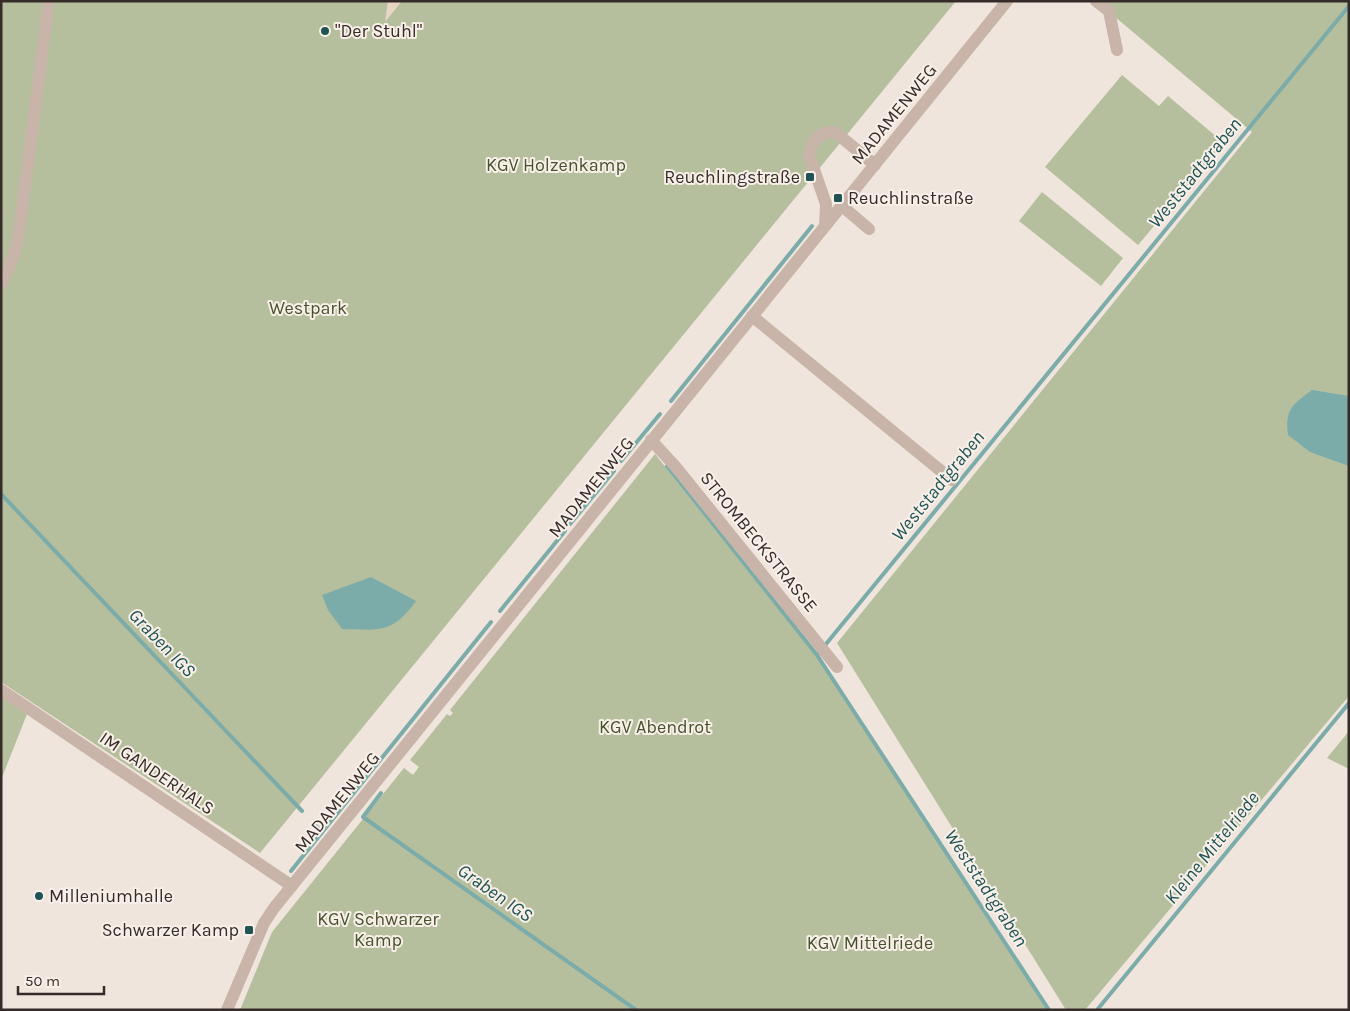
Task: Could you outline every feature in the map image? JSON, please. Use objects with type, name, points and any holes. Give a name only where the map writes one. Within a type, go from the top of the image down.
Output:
[{"type":"street","points":[[1,284],[11,264],[18,239],[50,1]]},
{"type":"street","name":"MADAMENWEG","points":[[227,1010],[264,923],[292,886],[1008,1]]},
{"type":"street","points":[[1096,1],[1109,11],[1116,50]]},
{"type":"street","points":[[826,226],[826,204],[808,154],[816,138],[827,132],[835,132],[875,165]]},
{"type":"street","points":[[842,206],[869,229]]},
{"type":"street","points":[[752,316],[952,480]]},
{"type":"street","name":"STROMBECKSTRASSE","points":[[651,440],[675,466],[838,667]]},
{"type":"street","name":"IM GANDERHALS","points":[[1,690],[292,886]]},
{"type":"green space","name":"Westpark","points":[[1,1],[956,1],[260,853],[1,682]]},
{"type":"green space","points":[[1096,1],[1349,1],[1349,696],[1085,1010],[1066,1010],[837,643],[1252,132]]},
{"type":"green space","points":[[1122,75],[1159,106],[1168,96],[1224,143],[1138,245],[1045,167]]},
{"type":"green space","points":[[1042,192],[1123,258],[1101,286],[1019,221]]},
{"type":"green space","name":"KGV Abendrot","points":[[655,454],[830,673],[1047,1010],[240,1010],[272,932],[404,768],[413,775],[419,767],[410,760],[447,714],[450,716],[453,713],[450,710]]},
{"type":"green space","points":[[1,696],[27,714],[1,780]]},
{"type":"green space","points":[[1349,731],[1349,769],[1327,758]]},
{"type":"shaded area","points":[[388,1],[402,1],[385,22]]},
{"type":"water","points":[[1312,390],[1349,396],[1349,466],[1310,452],[1288,435],[1287,426],[1291,408]]},
{"type":"water","points":[[371,577],[416,601],[392,625],[366,630],[342,629],[328,610],[322,595]]},
{"type":"waterway","name":"Weststadtgraben","points":[[1049,1010],[817,655],[1349,6]]},
{"type":"waterway","points":[[671,401],[812,226]]},
{"type":"waterway","points":[[621,461],[660,414]]},
{"type":"waterway","points":[[667,466],[817,655]]},
{"type":"waterway","points":[[570,524],[614,471]]},
{"type":"waterway","name":"Graben IGS","points":[[1,494],[302,811]]},
{"type":"waterway","points":[[500,611],[565,531]]},
{"type":"waterway","points":[[291,871],[491,622]]},
{"type":"waterway","name":"Kleine Mittelriede","points":[[1097,1010],[1349,703]]},
{"type":"waterway","name":"Graben IGS","points":[[381,793],[363,817],[636,1010]]},
{"type":"waterway","name":"Graben IGS","points":[[315,825],[322,832]]},
{"type":"place","name":"\"Der Stuhl\"","points":[[325,31]]},
{"type":"place","name":"Reuchlingstraße","points":[[810,177]]},
{"type":"place","name":"Reuchlinstraße","points":[[838,198]]},
{"type":"place","name":"Milleniumhalle","points":[[39,896]]},
{"type":"place","name":"Schwarzer Kamp","points":[[249,930]]},
{"type":"park label","name":"KGV Holzenkamp","points":[[556,165]]},
{"type":"park label","name":"KGV Schwarzer Kamp","points":[[378,930]]},
{"type":"park label","name":"KGV Mittelriede","points":[[870,943]]}]
